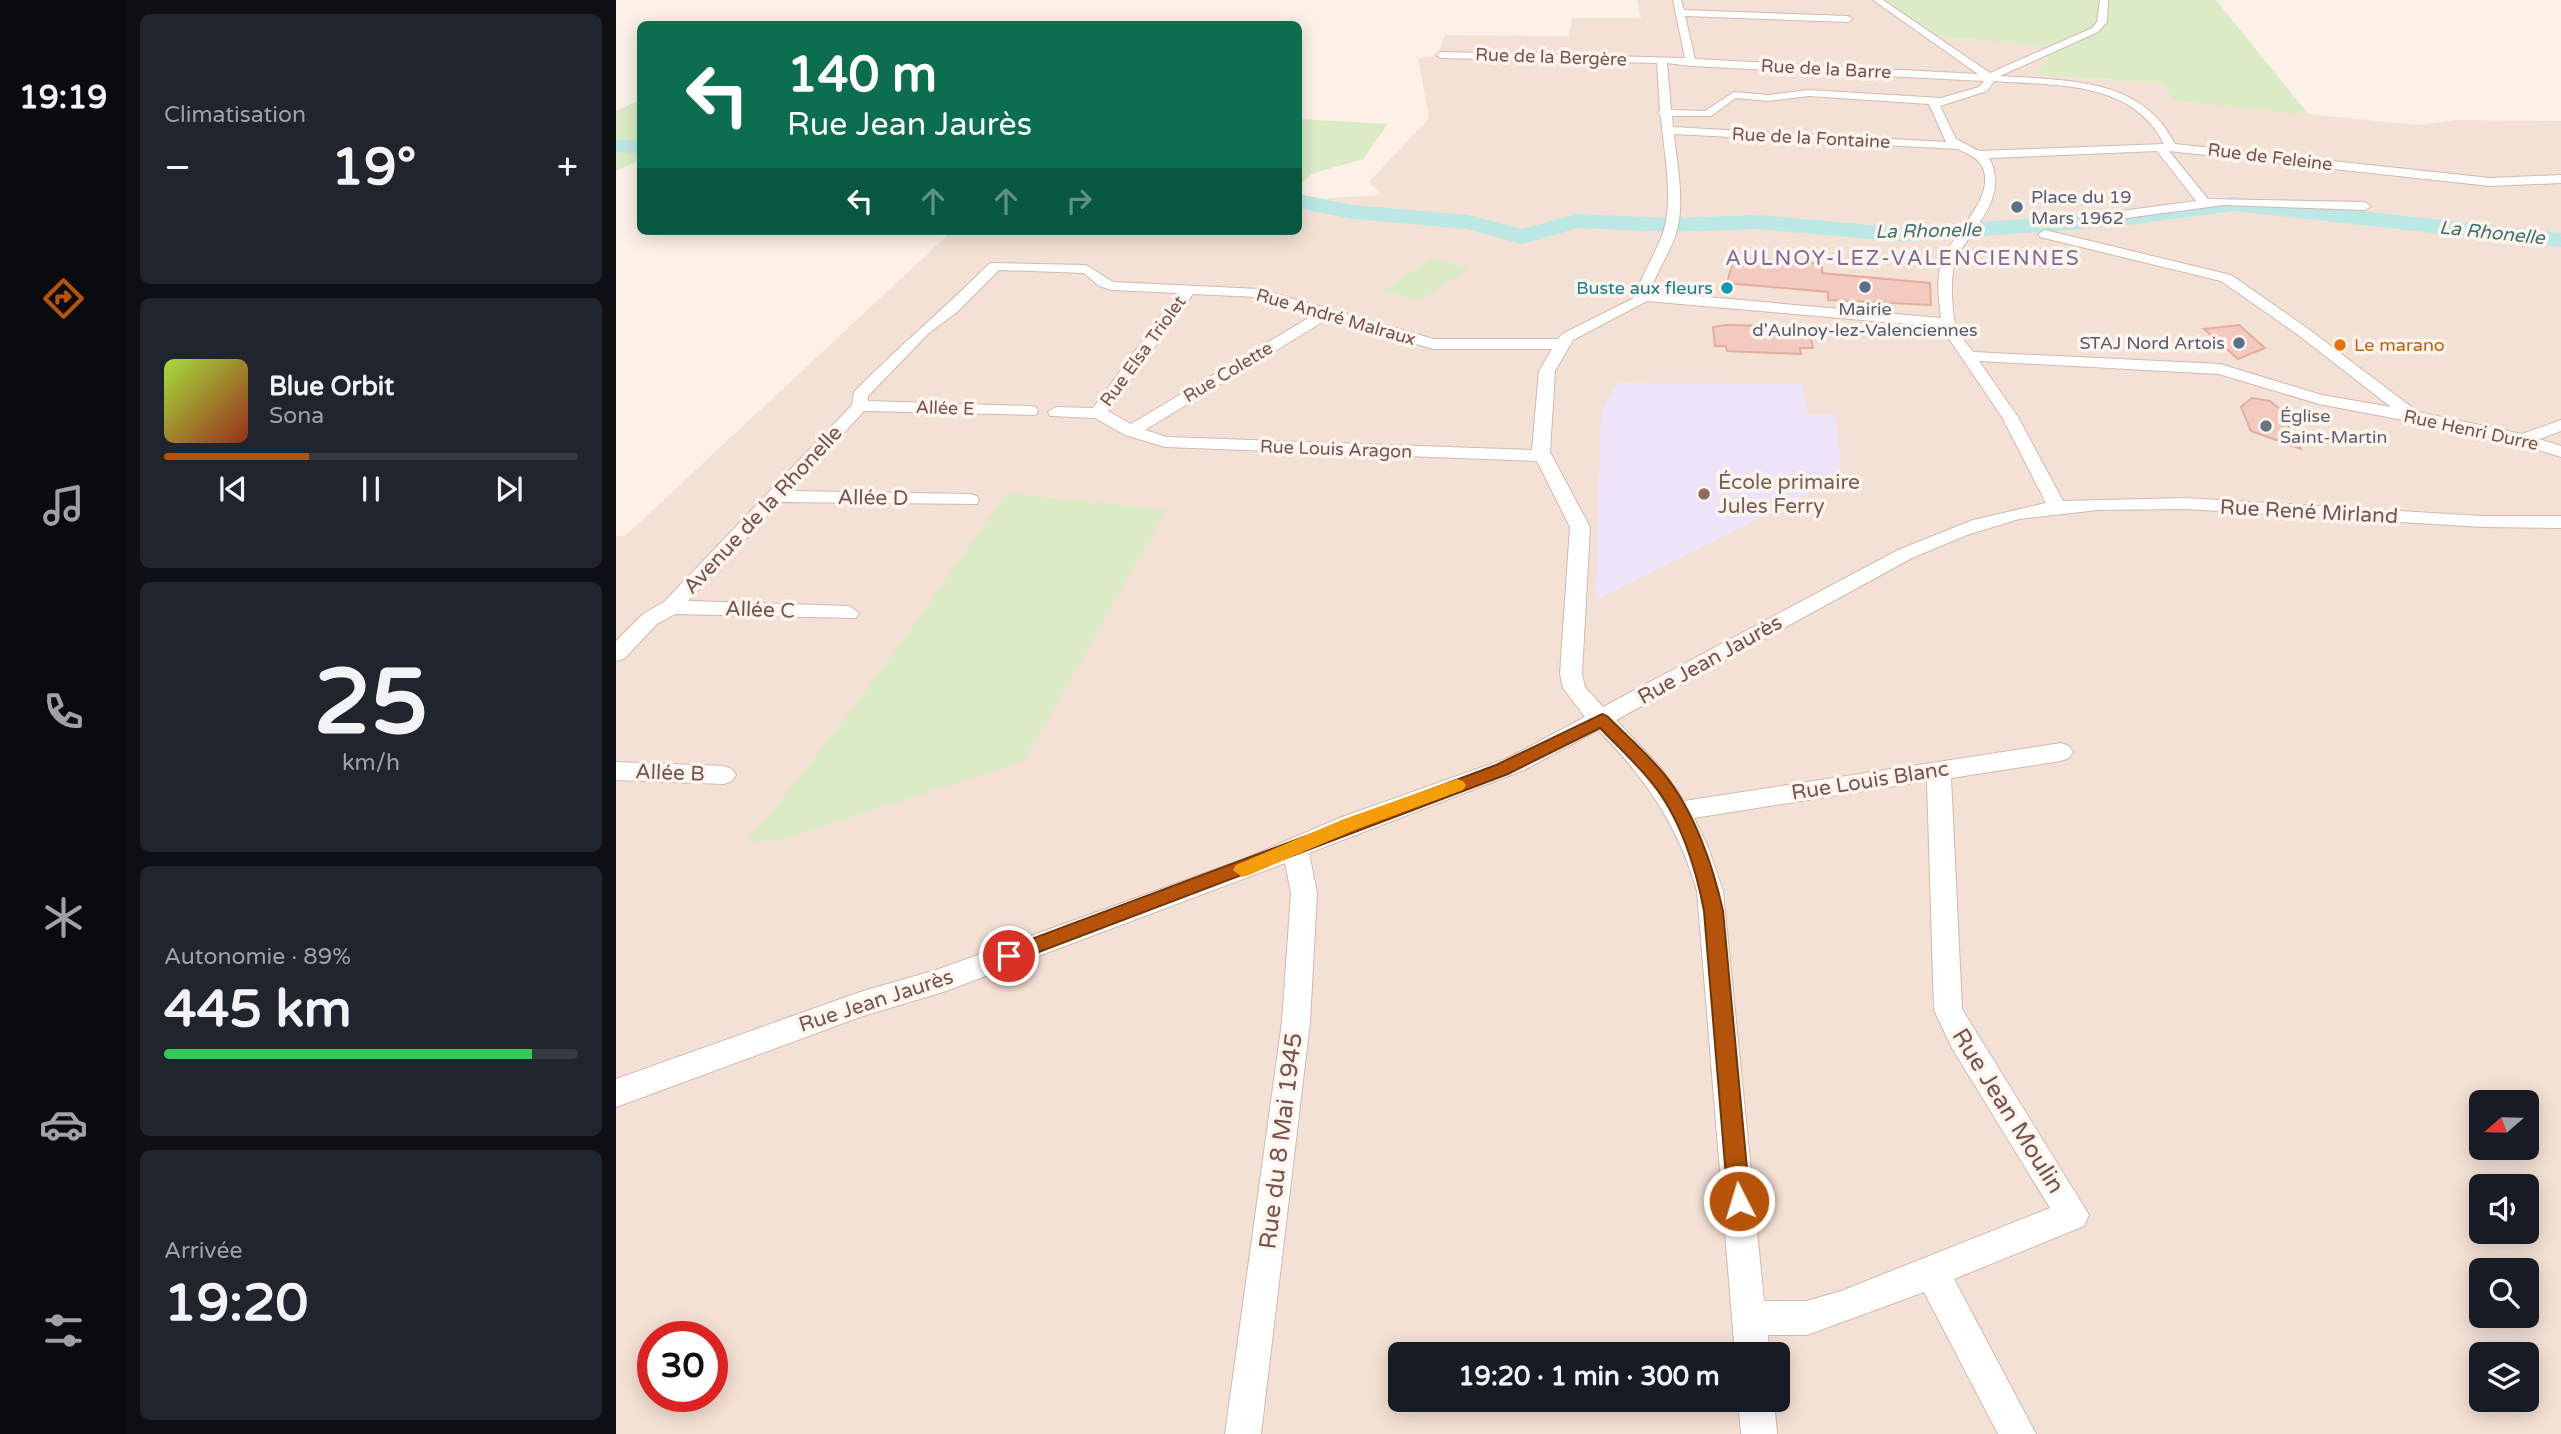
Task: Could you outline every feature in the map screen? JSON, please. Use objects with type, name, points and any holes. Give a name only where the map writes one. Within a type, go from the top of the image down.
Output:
[{"type":"street","points":[[1677,0],[1691,63]]},
{"type":"street","points":[[1877,0],[1990,78]]},
{"type":"street","points":[[1990,78],[2095,30],[2102,22],[2104,0]]},
{"type":"street","points":[[1681,13],[1849,19],[1838,8]]},
{"type":"street","name":"Rue de la Bergère","points":[[1441,55],[1554,56],[1662,62]]},
{"type":"street","points":[[1554,56],[1555,65],[1609,66],[1610,62]]},
{"type":"street","points":[[1662,62],[1663,113],[1673,199],[1671,224],[1651,268],[1643,296],[1631,307],[1571,334],[1560,344],[1547,371],[1540,445],[1543,456],[1580,527],[1572,681],[1578,694],[1657,777],[1679,811],[1706,875],[1714,911],[1751,1342]]},
{"type":"street","name":"Rue de la Barre","points":[[1662,62],[1990,78],[2091,86],[2118,94],[2139,106],[2164,133],[2166,147],[2204,202]]},
{"type":"street","points":[[1663,113],[1707,114],[1730,92],[1773,98],[1809,93],[1938,101],[1983,89],[1988,86],[1990,78]]},
{"type":"street","points":[[1938,101],[1934,105],[1956,146]]},
{"type":"street","name":"Rue de la Fontaine","points":[[1665,130],[1956,146],[1978,155]]},
{"type":"street","name":"Rue de Feleine","points":[[1978,155],[2166,147],[2490,182],[2561,179]]},
{"type":"street","points":[[1978,155],[1989,167],[1992,188],[1951,255],[1945,274],[1947,323],[1966,356],[2010,417],[2057,507]]},
{"type":"street","points":[[2111,216],[2204,202],[2365,206]]},
{"type":"street","points":[[2045,234],[2223,277],[2324,348],[2413,417]]},
{"type":"street","name":"Avenue de la Rhonelle","points":[[616,654],[650,619],[671,607],[777,496],[860,406],[860,396],[897,357],[995,267],[1086,269],[1093,271],[1104,284],[1112,286]]},
{"type":"street","name":"Rue André Malraux","points":[[1112,286],[1259,293],[1433,344],[1560,344]]},
{"type":"street","name":"Rue Elsa Triolet","points":[[1098,413],[1189,289]]},
{"type":"street","points":[[1643,296],[1947,323]]},
{"type":"street","name":"Rue Colette","points":[[1131,431],[1326,314]]},
{"type":"street","name":"Rue Henri Durre","points":[[1966,356],[2054,363],[2220,369],[2319,399],[2523,439],[2561,452]]},
{"type":"street","name":"Allée E","points":[[860,406],[1030,411]]},
{"type":"street","name":"Rue Elsa Triolet","points":[[1056,412],[1098,413],[1131,431]]},
{"type":"street","points":[[2523,439],[2561,425]]},
{"type":"street","name":"Rue Louis Aragon","points":[[1131,431],[1172,442],[1543,456]]},
{"type":"street","name":"Allée D","points":[[777,496],[970,500]]},
{"type":"street","name":"Rue René Mirland","points":[[2057,507],[2186,506],[2483,522],[2561,522]]},
{"type":"street","name":"Rue Jean Jaurès","points":[[616,1093],[838,1013],[936,982],[1516,764],[1919,548],[1976,526],[2057,507]]},
{"type":"street","name":"Allée C","points":[[671,607],[849,613]]},
{"type":"street","name":"Rue Louis Blanc","points":[[1679,811],[2061,752]]},
{"type":"street","name":"Allée B","points":[[616,771],[724,775]]},
{"type":"street","name":"Rue Jean Moulin","points":[[1749,1318],[1807,1318],[1932,1272],[2073,1215],[1962,1039],[1948,1010],[1939,771]]},
{"type":"street","name":"Rue du 8 Mai 1945","points":[[1243,1434],[1296,1022],[1304,893],[1295,848]]},
{"type":"street","points":[[1932,1272],[2018,1434]]},
{"type":"street","points":[[1757,1412],[1759,1434]]},
{"type":"shaded area","points":[[1637,0],[1881,0],[1932,36],[2053,47],[2037,75],[2162,83],[2174,101],[2418,125],[2457,120],[2561,121],[2561,1434],[616,1434],[616,536],[625,536],[948,235],[1302,235],[1302,200],[1381,195],[1369,182],[1429,118],[1418,58],[1437,56],[1445,35],[1569,36],[1572,18],[1641,18]]},
{"type":"shaded area","name":"École primaire Jules Ferry","points":[[1617,383],[1801,384],[1808,415],[1834,414],[1839,435],[1840,478],[1596,600],[1601,413]]},
{"type":"green space","points":[[1881,0],[2216,0],[2309,115],[2174,101],[2162,83],[2037,75],[2053,47],[1932,36]]},
{"type":"green space","points":[[637,101],[637,161],[616,171],[616,111]]},
{"type":"green space","points":[[1302,119],[1388,124],[1363,159],[1311,174],[1302,184]]},
{"type":"green space","points":[[1434,258],[1470,268],[1419,301],[1382,291]]},
{"type":"green space","points":[[1006,493],[1166,510],[1024,761],[781,840],[746,842],[880,671]]},
{"type":"building","points":[[1734,257],[1822,264],[1822,273],[1930,283],[1931,305],[1828,300],[1828,292],[1727,283]]},
{"type":"building","name":"STAJ Nord Artois","points":[[2239,325],[2265,348],[2238,359],[2204,329]]},
{"type":"building","points":[[1808,326],[1813,348],[1800,348],[1801,354],[1727,351],[1726,346],[1715,346],[1713,327]]},
{"type":"building","name":"Église Saint-Martin","points":[[2252,398],[2270,401],[2280,409],[2301,449],[2251,431],[2241,407]]},
{"type":"waterway","name":"La Rhonelle","points":[[616,146],[637,147]]},
{"type":"waterway","name":"La Rhonelle","points":[[1302,202],[1352,212],[1468,222],[1522,237],[1577,221],[1670,225],[1759,222],[1903,235],[1962,232],[2061,221],[2120,219],[2234,204],[2561,240]]},
{"type":"slow traffic","points":[[1242,870],[1350,824],[1457,785]]},
{"type":"place","name":"Place du 19 Mars 1962","points":[[2017,207]]},
{"type":"place","name":"Mairie d'Aulnoy-lez-Valenciennes","points":[[1865,287]]},
{"type":"place","name":"Buste aux fleurs","points":[[1727,288]]},
{"type":"place","name":"STAJ Nord Artois","points":[[2239,343]]},
{"type":"place","name":"Le marano","points":[[2340,345]]},
{"type":"place","name":"Église Saint-Martin","points":[[2266,426]]},
{"type":"place","name":"École primaire Jules Ferry","points":[[1704,494]]},
{"type":"district","name":"AULNOY-LEZ-VALENCIENNES","points":[[1903,258]]},
{"type":"route","points":[[1009,956],[1253,866],[1350,824],[1502,769],[1602,720],[1657,777],[1672,798],[1706,875],[1714,911],[1739,1201]]}]
